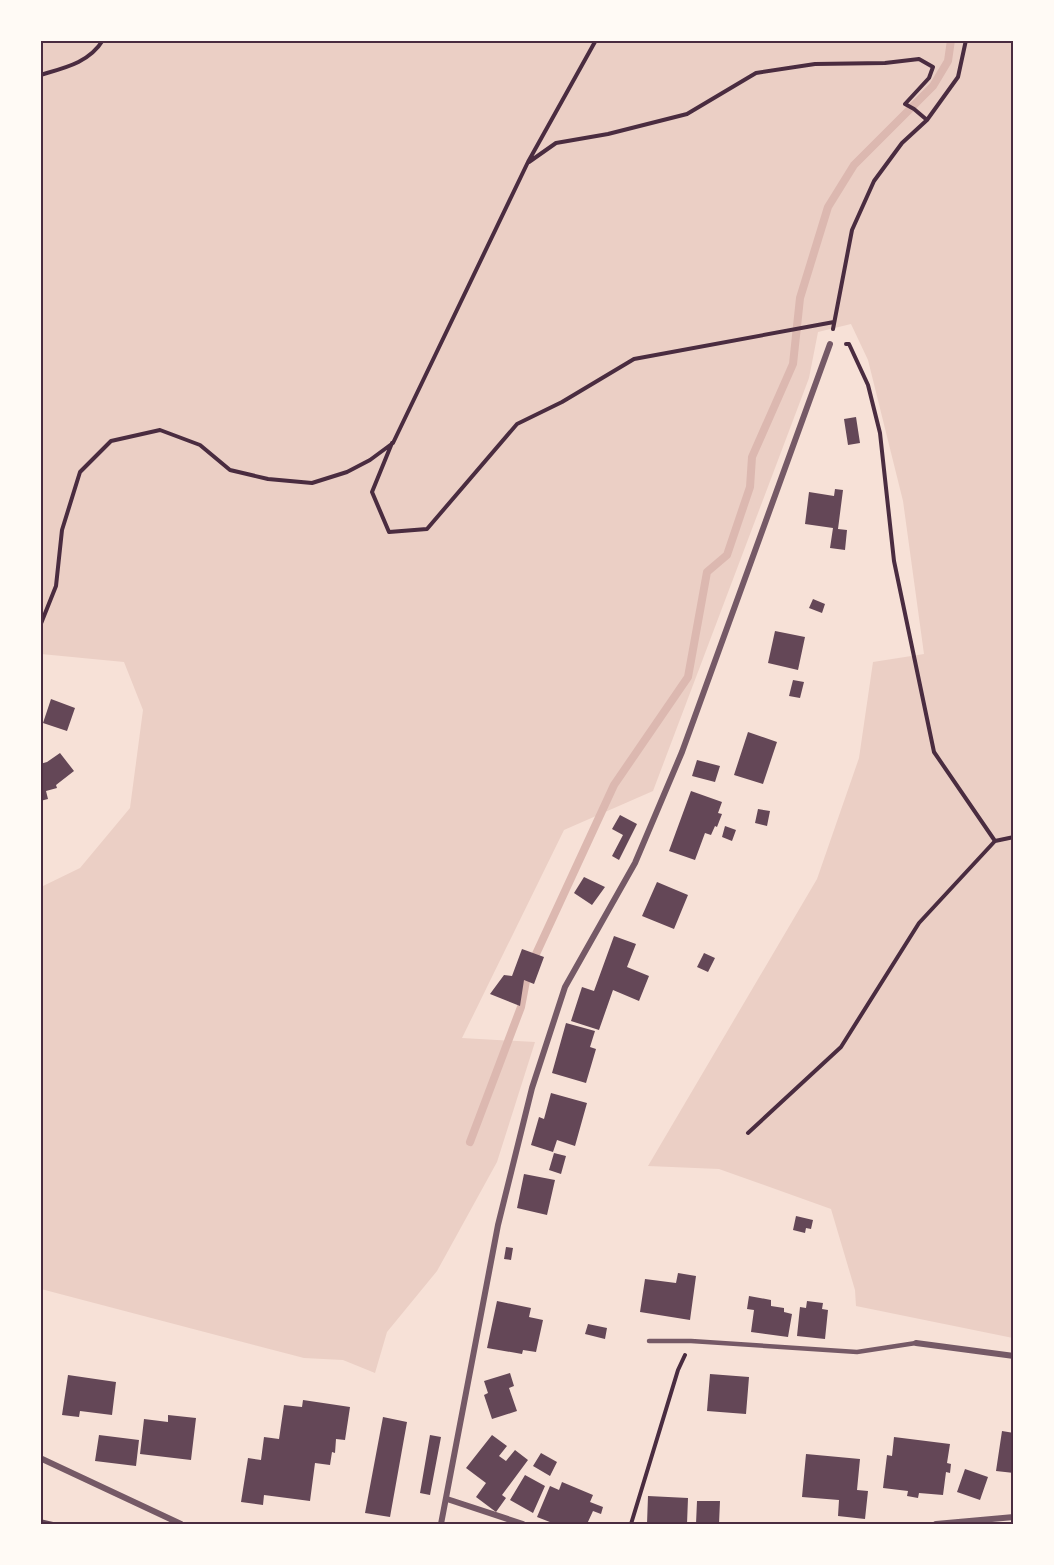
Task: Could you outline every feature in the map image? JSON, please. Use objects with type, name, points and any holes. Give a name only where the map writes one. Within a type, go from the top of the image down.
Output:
[{"type":"street","points":[[441,1524],[498,1225],[532,1088],[564,987],[635,863],[682,752],[830,344]]},
{"type":"street","points":[[916,1343],[1014,1356]]},
{"type":"street","points":[[40,1458],[181,1524]]},
{"type":"street","points":[[447,1499],[523,1524]]},
{"type":"street","points":[[936,1524],[1014,1517]]},
{"type":"lane","points":[[649,1341],[691,1341],[857,1352],[916,1343]]},
{"type":"path","points":[[94,40],[99,46]]},
{"type":"path","points":[[40,75],[77,65],[103,40]]},
{"type":"path","points":[[596,40],[528,162],[393,443],[372,492],[389,532],[427,528],[517,424],[562,402],[634,359],[834,322]]},
{"type":"path","points":[[966,40],[958,77],[927,120],[902,143],[874,181],[852,230],[830,344],[849,344],[868,385],[880,434],[894,561],[934,752],[995,841]]},
{"type":"path","points":[[528,162],[556,143],[608,134],[687,114],[756,73],[815,64],[885,63],[919,59],[933,67],[929,78],[905,104],[927,120]]},
{"type":"path","points":[[40,626],[56,586],[62,530],[80,472],[111,441],[160,430],[200,445],[230,470],[268,479],[312,483],[347,472],[370,460],[393,443]]},
{"type":"path","points":[[748,1133],[841,1047],[919,924],[995,841],[1014,837]]},
{"type":"path","points":[[631,1524],[678,1370],[691,1341]]},
{"type":"shaded area","points":[[40,41],[1013,41],[1013,1338],[856,1306],[855,1290],[831,1209],[719,1169],[648,1166],[817,879],[859,758],[873,662],[924,654],[903,501],[868,360],[851,324],[818,332],[809,378],[653,791],[564,830],[462,1038],[535,1042],[497,1162],[437,1271],[387,1332],[375,1373],[343,1360],[304,1358],[41,1289],[41,887],[80,868],[130,808],[143,710],[124,662],[41,654]]},
{"type":"building","points":[[856,417],[860,443],[848,445],[844,419]]},
{"type":"building","points":[[835,489],[843,490],[838,529],[847,530],[845,550],[830,548],[833,528],[805,524],[809,492],[834,496]]},
{"type":"building","points":[[813,599],[825,604],[822,613],[809,608]]},
{"type":"building","points":[[775,631],[805,637],[798,670],[768,663]]},
{"type":"building","points":[[793,680],[804,682],[800,698],[789,696]]},
{"type":"building","points":[[51,699],[75,708],[67,731],[43,723]]},
{"type":"building","points":[[748,732],[777,742],[763,784],[734,775]]},
{"type":"building","points":[[60,753],[74,771],[56,785],[57,788],[46,791],[48,799],[40,801],[40,764]]},
{"type":"building","points":[[697,760],[720,766],[715,782],[692,776]]},
{"type":"building","points":[[691,791],[722,802],[718,813],[722,814],[717,827],[715,826],[711,835],[705,833],[695,860],[669,851]]},
{"type":"building","points":[[758,809],[770,811],[767,826],[755,823]]},
{"type":"building","points":[[620,815],[637,824],[619,860],[612,856],[623,835],[612,829]]},
{"type":"building","points":[[725,826],[736,830],[732,841],[722,837]]},
{"type":"building","points":[[584,877],[605,887],[592,905],[574,893]]},
{"type":"building","points":[[657,882],[688,895],[674,929],[642,916]]},
{"type":"building","points":[[614,936],[636,944],[627,967],[649,976],[639,1001],[613,990],[599,1030],[571,1021],[582,987],[594,991]]},
{"type":"building","points":[[522,949],[544,957],[534,984],[524,980],[520,1006],[490,994],[504,975],[512,976]]},
{"type":"building","points":[[704,953],[715,958],[708,972],[697,967]]},
{"type":"building","points":[[566,1023],[595,1031],[590,1047],[596,1049],[586,1083],[552,1073]]},
{"type":"building","points":[[551,1093],[587,1103],[575,1146],[557,1140],[553,1152],[531,1145],[539,1117],[544,1119]]},
{"type":"building","points":[[554,1153],[566,1156],[561,1174],[549,1170]]},
{"type":"building","points":[[524,1174],[555,1180],[547,1215],[517,1208]]},
{"type":"building","points":[[796,1216],[813,1220],[811,1229],[806,1228],[805,1233],[793,1230]]},
{"type":"building","points":[[506,1247],[513,1248],[511,1260],[504,1259]]},
{"type":"building","points":[[678,1273],[696,1276],[690,1320],[640,1312],[645,1279],[676,1283]]},
{"type":"building","points":[[749,1296],[771,1300],[771,1306],[784,1308],[784,1312],[792,1314],[788,1337],[751,1332],[754,1310],[747,1309]]},
{"type":"building","points":[[497,1301],[531,1308],[529,1317],[543,1320],[536,1352],[523,1350],[522,1354],[487,1348]]},
{"type":"building","points":[[807,1301],[823,1303],[822,1309],[828,1310],[825,1339],[797,1336],[800,1307],[806,1308]]},
{"type":"building","points":[[588,1324],[607,1328],[605,1339],[585,1334]]},
{"type":"building","points":[[510,1373],[514,1386],[509,1388],[517,1411],[492,1419],[484,1395],[488,1393],[484,1381]]},
{"type":"building","points":[[710,1374],[749,1377],[746,1414],[707,1411]]},
{"type":"building","points":[[68,1375],[116,1382],[112,1415],[80,1411],[79,1417],[62,1415]]},
{"type":"building","points":[[303,1400],[350,1407],[345,1440],[336,1439],[335,1453],[332,1452],[330,1465],[315,1463],[310,1501],[264,1495],[263,1505],[241,1502],[248,1458],[261,1460],[264,1437],[279,1439],[284,1405],[302,1407]]},
{"type":"building","points":[[168,1415],[196,1418],[191,1460],[140,1454],[144,1419],[168,1422]]},
{"type":"building","points":[[383,1417],[407,1422],[390,1517],[365,1513]]},
{"type":"building","points":[[1002,1431],[1014,1433],[1014,1473],[996,1471]]},
{"type":"building","points":[[99,1435],[139,1440],[136,1466],[95,1461]]},
{"type":"building","points":[[430,1435],[441,1437],[430,1495],[420,1493]]},
{"type":"building","points":[[492,1435],[507,1446],[499,1456],[506,1461],[515,1450],[528,1460],[502,1495],[506,1498],[496,1512],[476,1497],[486,1483],[466,1468]]},
{"type":"building","points":[[894,1437],[950,1444],[947,1463],[951,1464],[950,1473],[946,1472],[943,1495],[919,1493],[918,1498],[907,1496],[908,1491],[883,1488],[887,1455],[892,1456]]},
{"type":"building","points":[[541,1453],[557,1462],[550,1476],[533,1466]]},
{"type":"building","points":[[806,1454],[860,1459],[857,1490],[868,1491],[865,1519],[838,1516],[839,1500],[802,1497]]},
{"type":"building","points":[[965,1469],[988,1477],[980,1500],[957,1492]]},
{"type":"building","points":[[525,1475],[545,1486],[533,1513],[510,1500]]},
{"type":"building","points":[[562,1482],[593,1495],[590,1502],[603,1507],[601,1514],[593,1511],[587,1524],[555,1524],[537,1517],[550,1486],[559,1490]]},
{"type":"building","points":[[648,1496],[688,1498],[687,1524],[647,1524]]},
{"type":"building","points":[[697,1501],[720,1501],[719,1524],[696,1524]]},
{"type":"building","points":[[40,1519],[62,1524],[40,1524]]},
{"type":"waterway","points":[[536,954],[614,785],[688,677],[707,572],[727,555],[750,487],[752,457],[793,364],[800,298],[828,207],[854,165],[933,86],[948,61],[951,40]]},
{"type":"waterway","points":[[470,1142],[521,1007],[526,981]]}]
